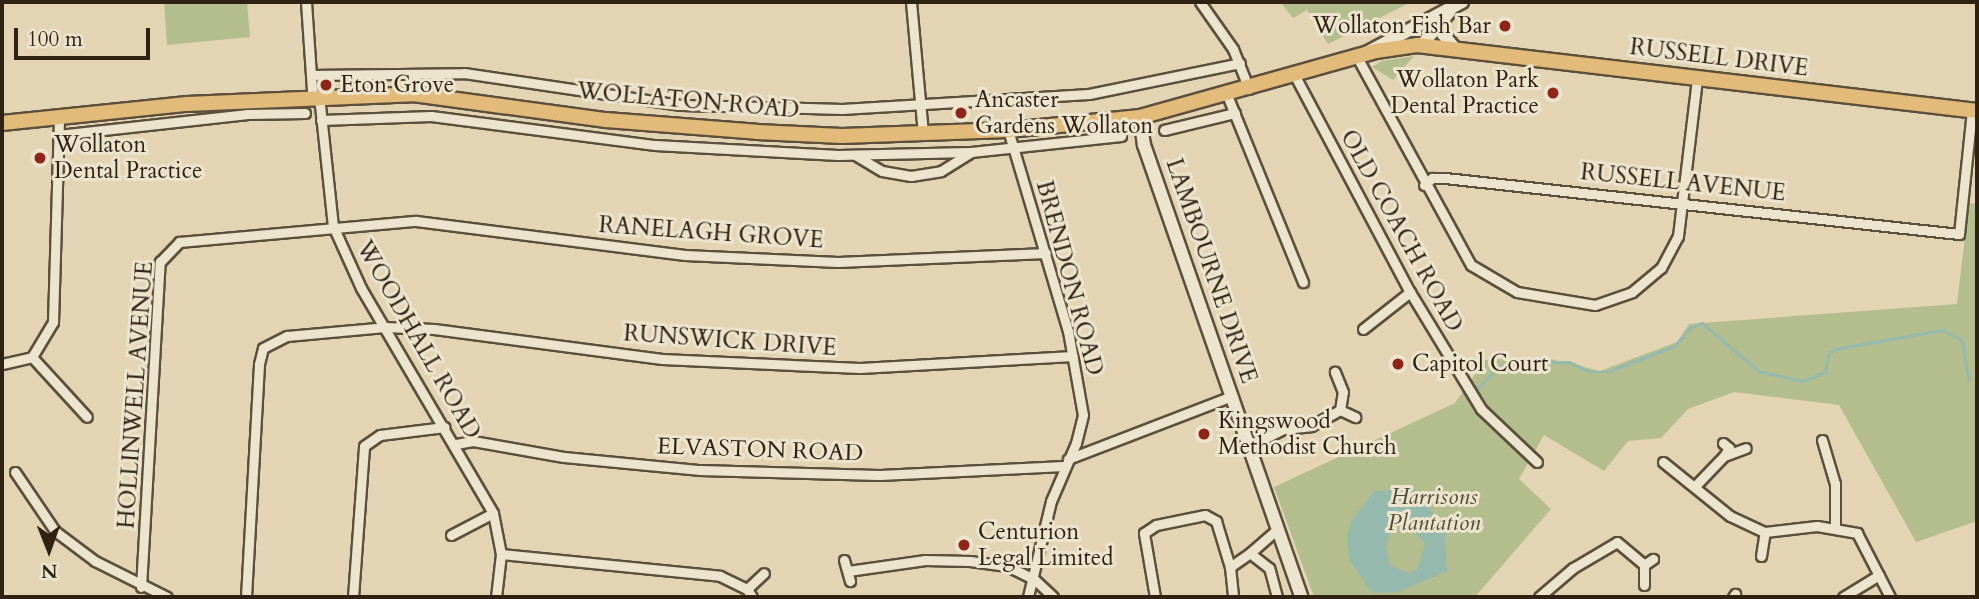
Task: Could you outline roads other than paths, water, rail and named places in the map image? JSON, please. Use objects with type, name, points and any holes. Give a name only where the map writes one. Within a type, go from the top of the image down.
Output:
[{"type":"main road","name":"WOLLATON ROAD","points":[[2,123],[59,116],[317,98],[433,95],[679,127],[842,136],[1008,130],[1140,117],[1249,89],[1360,56],[1419,46],[1455,49]]},
{"type":"main road","name":"RUSSELL DRIVE","points":[[1455,49],[1975,111]]},
{"type":"street","points":[[306,2],[311,75],[317,98]]},
{"type":"street","points":[[911,2],[923,134]]},
{"type":"street","points":[[1200,2],[1240,64],[1249,89]]},
{"type":"street","name":"WOLLATON ROAD","points":[[1419,46],[1459,4]]},
{"type":"street","name":"WOLLATON ROAD","points":[[1360,56],[1412,25],[1459,4]]},
{"type":"street","points":[[1443,18],[1442,31],[1455,49]]},
{"type":"street","points":[[1412,25],[1412,40],[1419,46]]},
{"type":"street","points":[[1360,56],[1424,185],[1471,265],[1517,292],[1558,302],[1595,305],[1632,292],[1661,268],[1678,236],[1685,202],[1697,78]]},
{"type":"street","name":"WOLLATON ROAD","points":[[311,75],[464,73],[692,106],[920,106],[1100,93],[1240,64]]},
{"type":"street","name":"OLD COACH ROAD","points":[[1295,76],[1410,292],[1481,409],[1536,462]]},
{"type":"street","points":[[1227,95],[1303,282]]},
{"type":"street","name":"WOODHALL ROAD","points":[[317,98],[332,226],[385,327],[456,444],[493,513],[501,554],[496,597]]},
{"type":"street","name":"RUSSELL AVENUE","points":[[1424,185],[1432,178],[1445,178],[1685,202],[1959,234],[1975,111]]},
{"type":"street","points":[[58,135],[237,115],[305,113]]},
{"type":"street","points":[[1164,130],[1235,113]]},
{"type":"street","name":"WOLLATON ROAD","points":[[321,120],[364,115],[442,117],[662,145],[855,155],[971,152],[1121,136]]},
{"type":"street","points":[[2,364],[32,357],[52,322],[59,116]]},
{"type":"street","name":"LAMBOURNE DRIVE","points":[[1140,117],[1144,145],[1301,597]]},
{"type":"street","name":"BRENDON ROAD","points":[[1008,130],[1046,253],[1073,356],[1083,415],[1051,501],[1028,597]]},
{"type":"street","points":[[855,155],[882,171],[911,176],[946,169],[971,152]]},
{"type":"street","name":"RANELAGH GROVE","points":[[332,226],[416,221],[685,255],[838,262],[1046,253]]},
{"type":"street","name":"HOLLINWELL AVENUE","points":[[141,587],[160,262],[179,242],[332,226]]},
{"type":"street","points":[[1363,329],[1410,292]]},
{"type":"street","points":[[1364,316],[1373,323]]},
{"type":"street","name":"RUNSWICK DRIVE","points":[[246,597],[263,348],[287,336],[385,327],[466,332],[662,359],[847,367],[1073,356]]},
{"type":"street","points":[[32,357],[87,417]]},
{"type":"street","points":[[1335,372],[1343,392],[1340,410]]},
{"type":"street","name":"ELVASTON ROAD","points":[[456,444],[473,441],[564,457],[700,470],[880,475],[1066,463],[1232,396]]},
{"type":"street","points":[[1340,410],[1356,417]]},
{"type":"street","points":[[1250,446],[1274,432],[1311,426],[1340,410]]},
{"type":"street","points":[[353,597],[364,446],[380,435],[445,427]]},
{"type":"street","points":[[1822,440],[1835,484],[1835,527]]},
{"type":"street","points":[[1696,485],[1724,456],[1729,448],[1723,443]]},
{"type":"street","points":[[1724,456],[1746,448]]},
{"type":"street","points":[[1664,475],[1667,464],[1696,485],[1730,516],[1765,532],[1835,527],[1857,534],[1890,597]]},
{"type":"street","points":[[15,472],[55,531],[95,561],[141,587],[167,597]]},
{"type":"street","points":[[451,535],[493,513]]},
{"type":"street","points":[[1155,597],[1143,538],[1156,525],[1213,517],[1230,567],[1233,597]]},
{"type":"street","points":[[1230,567],[1278,529]]},
{"type":"street","points":[[1761,555],[1765,532]]},
{"type":"street","points":[[1541,596],[1580,563],[1617,537],[1648,562],[1644,585]]},
{"type":"street","points":[[1575,552],[1580,563]]},
{"type":"street","points":[[1250,553],[1269,568],[1277,597]]},
{"type":"street","points":[[501,554],[720,576],[750,593],[764,573]]},
{"type":"street","points":[[844,560],[849,576],[925,560],[970,561],[1007,566],[1034,579],[1053,597]]},
{"type":"street","points":[[1843,597],[1880,575]]},
{"type":"water","points":[[1415,489],[1445,530],[1447,571],[1398,592],[1372,593],[1349,559],[1347,536],[1352,520],[1374,491]],"holes":[[[1401,524],[1409,525],[1425,544],[1417,570],[1409,573],[1390,565],[1386,547],[1390,531]]]},
{"type":"waterway","points":[[1477,389],[1499,367],[1520,363],[1569,362],[1591,372],[1607,372],[1675,346],[1690,328],[1702,323],[1759,371],[1803,381],[1825,372],[1828,355],[1835,349],[1943,330],[1962,340],[1969,379]]},
{"type":"place","name":"Wollaton Fish Bar","points":[[1505,26]]},
{"type":"place","name":"Eton Grove","points":[[326,85]]},
{"type":"place","name":"Wollaton Park Dental Practice","points":[[1553,93]]},
{"type":"place","name":"Ancaster Gardens Wollaton","points":[[961,113]]},
{"type":"place","name":"Wollaton Dental Practice","points":[[40,158]]},
{"type":"place","name":"Capitol Court","points":[[1398,364]]},
{"type":"place","name":"Kingswood Methodist Church","points":[[1204,434]]},
{"type":"place","name":"Centurion Legal Limited","points":[[964,545]]},
{"type":"park label","name":"Harrisons Plantation","points":[[1434,510]]}]
